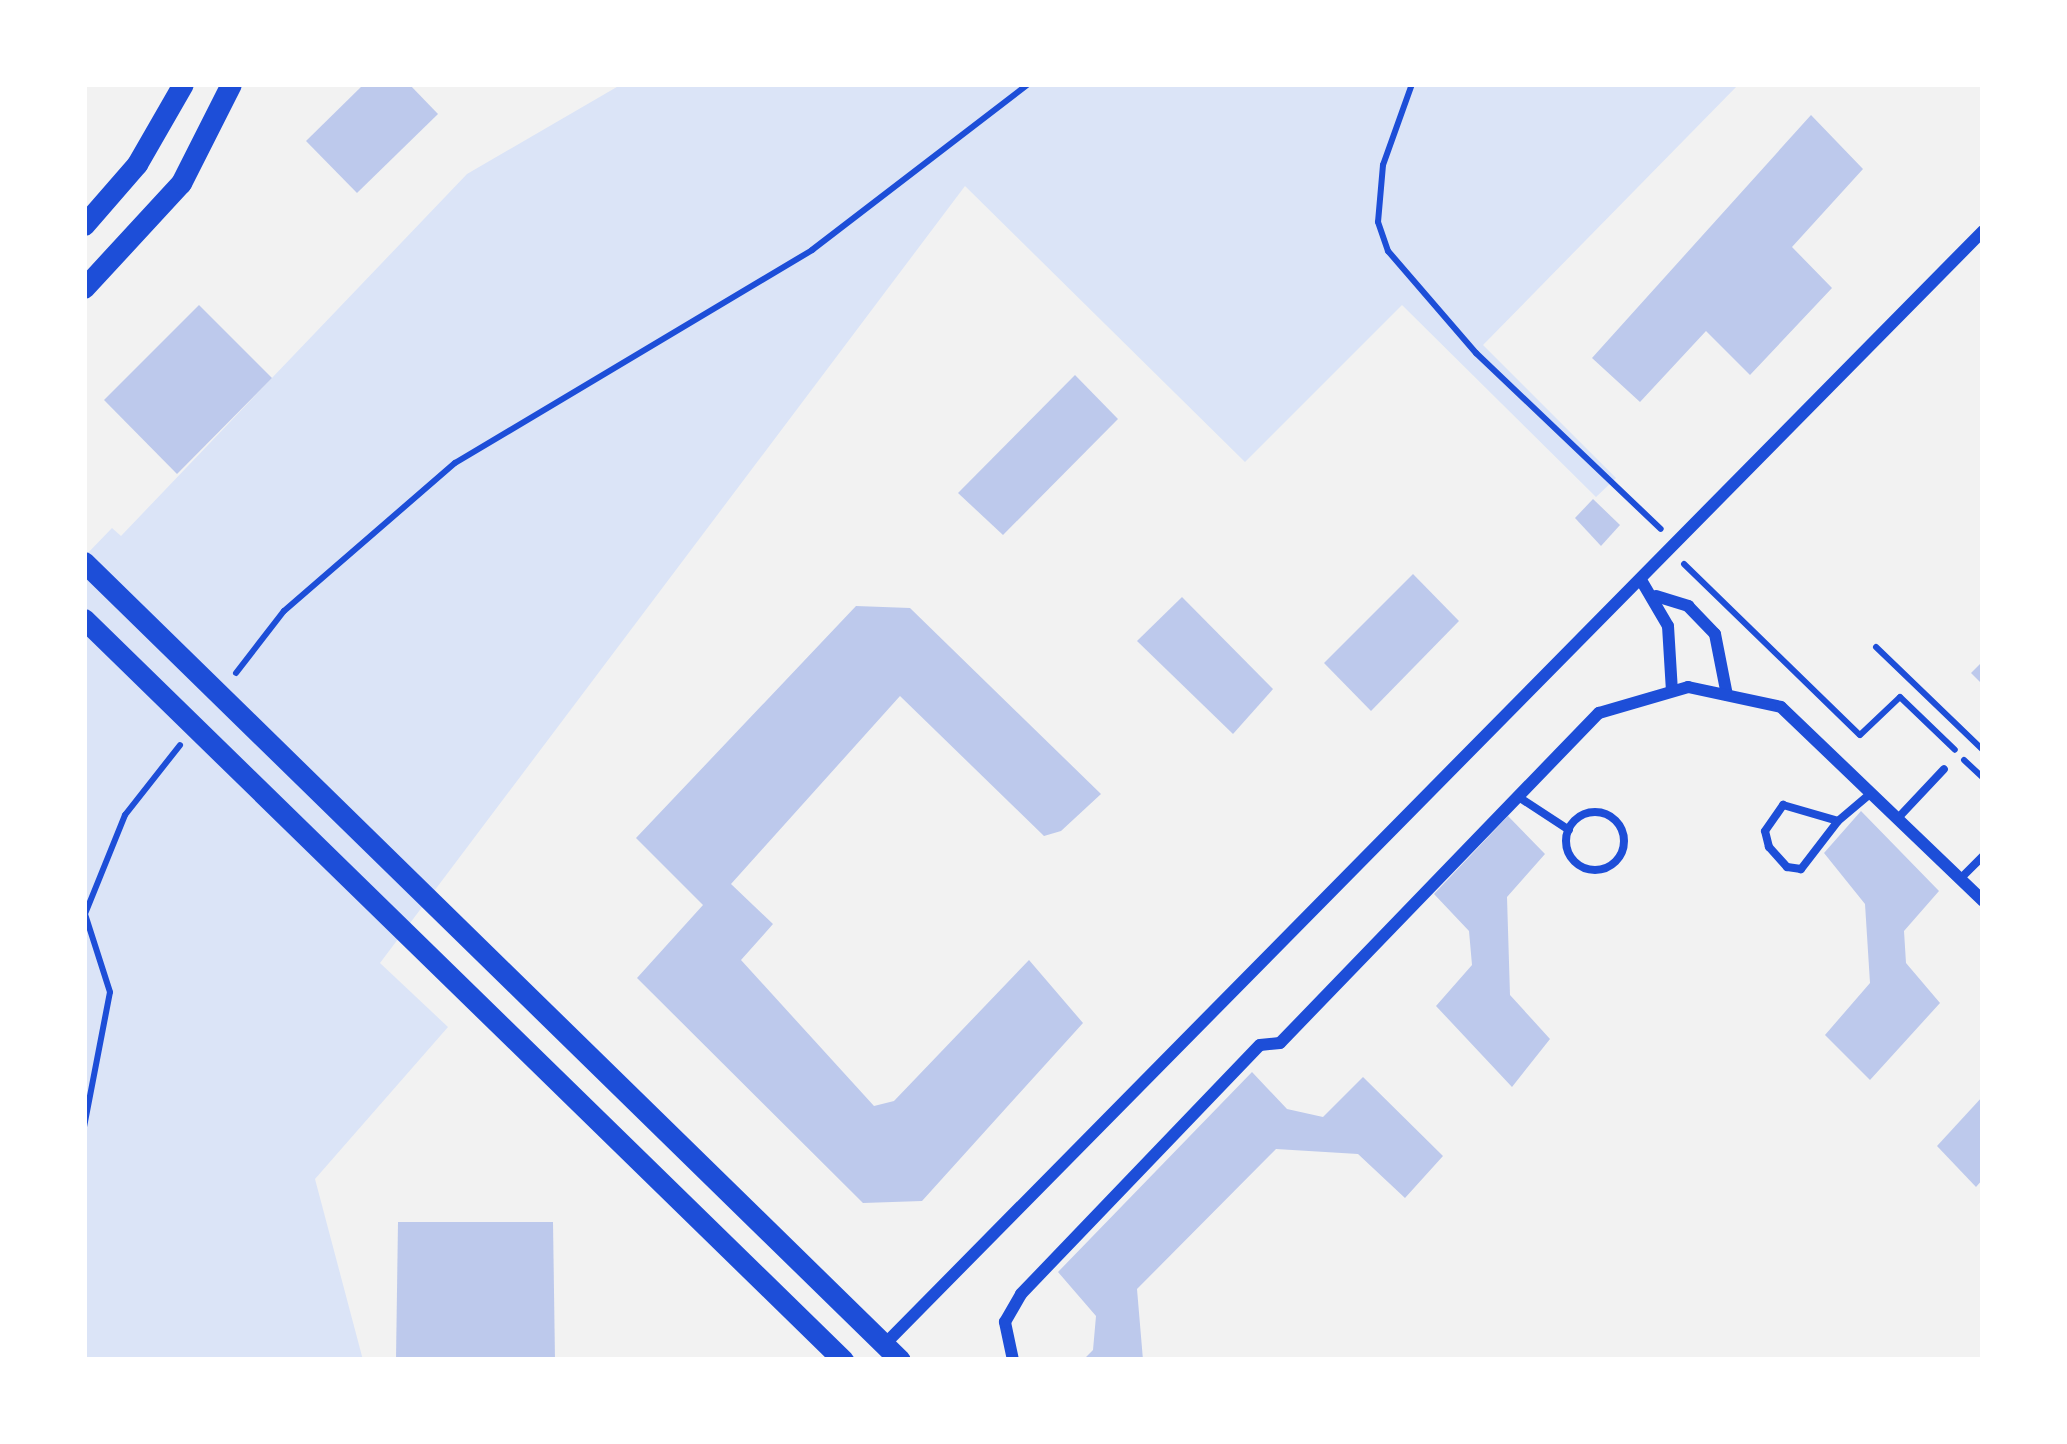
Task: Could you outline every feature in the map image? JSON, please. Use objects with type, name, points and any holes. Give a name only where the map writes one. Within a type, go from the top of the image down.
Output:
[{"type":"street","points":[[84,226],[137,164],[183,84]]},
{"type":"street","points":[[84,288],[181,183],[231,84]]},
{"type":"street","points":[[84,562],[892,1352],[1983,231]]},
{"type":"street","points":[[1641,580],[1656,596],[1674,654],[1672,691]]},
{"type":"street","points":[[1656,596],[1688,606],[1715,634],[1727,695]]},
{"type":"street","points":[[84,619],[843,1360]]},
{"type":"street","points":[[1013,1360],[1005,1322],[1021,1294],[1260,1045],[1280,1043],[1599,713],[1672,691],[1727,695],[1781,707],[1983,902]]},
{"type":"lane","points":[[1897,819],[1944,769]]},
{"type":"lane","points":[[1838,820],[1783,805],[1772,810],[1769,847],[1787,868],[1801,869],[1838,820],[1871,793]]},
{"type":"lane","points":[[1516,795],[1569,830]]},
{"type":"lane","points":[[1602,813],[1619,824],[1622,853],[1599,870],[1580,865],[1568,850],[1569,830],[1582,815],[1602,813]]},
{"type":"lane","points":[[1960,879],[1983,856]]},
{"type":"path","points":[[226,685],[284,611],[455,464],[812,250],[1028,84]]},
{"type":"path","points":[[1412,84],[1383,165],[1378,222],[1388,251],[1476,353],[1860,735],[1900,697],[1983,778]]},
{"type":"path","points":[[1876,647],[1983,750]]},
{"type":"path","points":[[84,1127],[110,992],[85,914],[125,815],[183,741]]},
{"type":"shaded area","points":[[622,84],[1739,84],[1483,345],[1616,478],[1596,497],[1402,305],[1245,462],[965,186],[380,963],[448,1027],[315,1179],[363,1360],[84,1360],[84,557],[112,528],[121,536],[467,174]]},
{"type":"building","points":[[364,84],[409,84],[438,114],[357,193],[306,141]]},
{"type":"building","points":[[1811,115],[1863,169],[1792,247],[1832,288],[1750,375],[1706,331],[1640,402],[1592,358]]},
{"type":"building","points":[[199,305],[272,378],[177,474],[104,400]]},
{"type":"building","points":[[1075,375],[1118,419],[1003,535],[958,493]]},
{"type":"building","points":[[1593,499],[1620,525],[1601,546],[1575,518]]},
{"type":"building","points":[[1413,574],[1459,621],[1371,711],[1324,663]]},
{"type":"building","points":[[1182,597],[1273,689],[1233,734],[1137,641]]},
{"type":"building","points":[[856,606],[910,608],[1101,794],[1061,831],[1044,836],[900,696],[731,884],[773,924],[741,960],[874,1106],[894,1101],[1029,960],[1083,1023],[922,1201],[863,1203],[637,978],[703,905],[636,838]]},
{"type":"building","points":[[1983,661],[1983,685],[1971,673]]},
{"type":"building","points":[[1861,811],[1939,891],[1904,931],[1906,963],[1940,1003],[1870,1080],[1825,1035],[1870,983],[1865,904],[1824,853]]},
{"type":"building","points":[[1508,816],[1545,854],[1507,897],[1510,995],[1550,1039],[1512,1087],[1436,1006],[1472,965],[1469,931],[1434,894]]},
{"type":"building","points":[[1252,1072],[1287,1109],[1323,1117],[1363,1077],[1443,1156],[1405,1198],[1358,1154],[1276,1149],[1137,1289],[1143,1360],[1083,1360],[1093,1350],[1096,1316],[1058,1272]]},
{"type":"building","points":[[1983,1096],[1983,1179],[1976,1187],[1937,1146]]},
{"type":"building","points":[[398,1222],[553,1222],[555,1360],[396,1360]]}]
